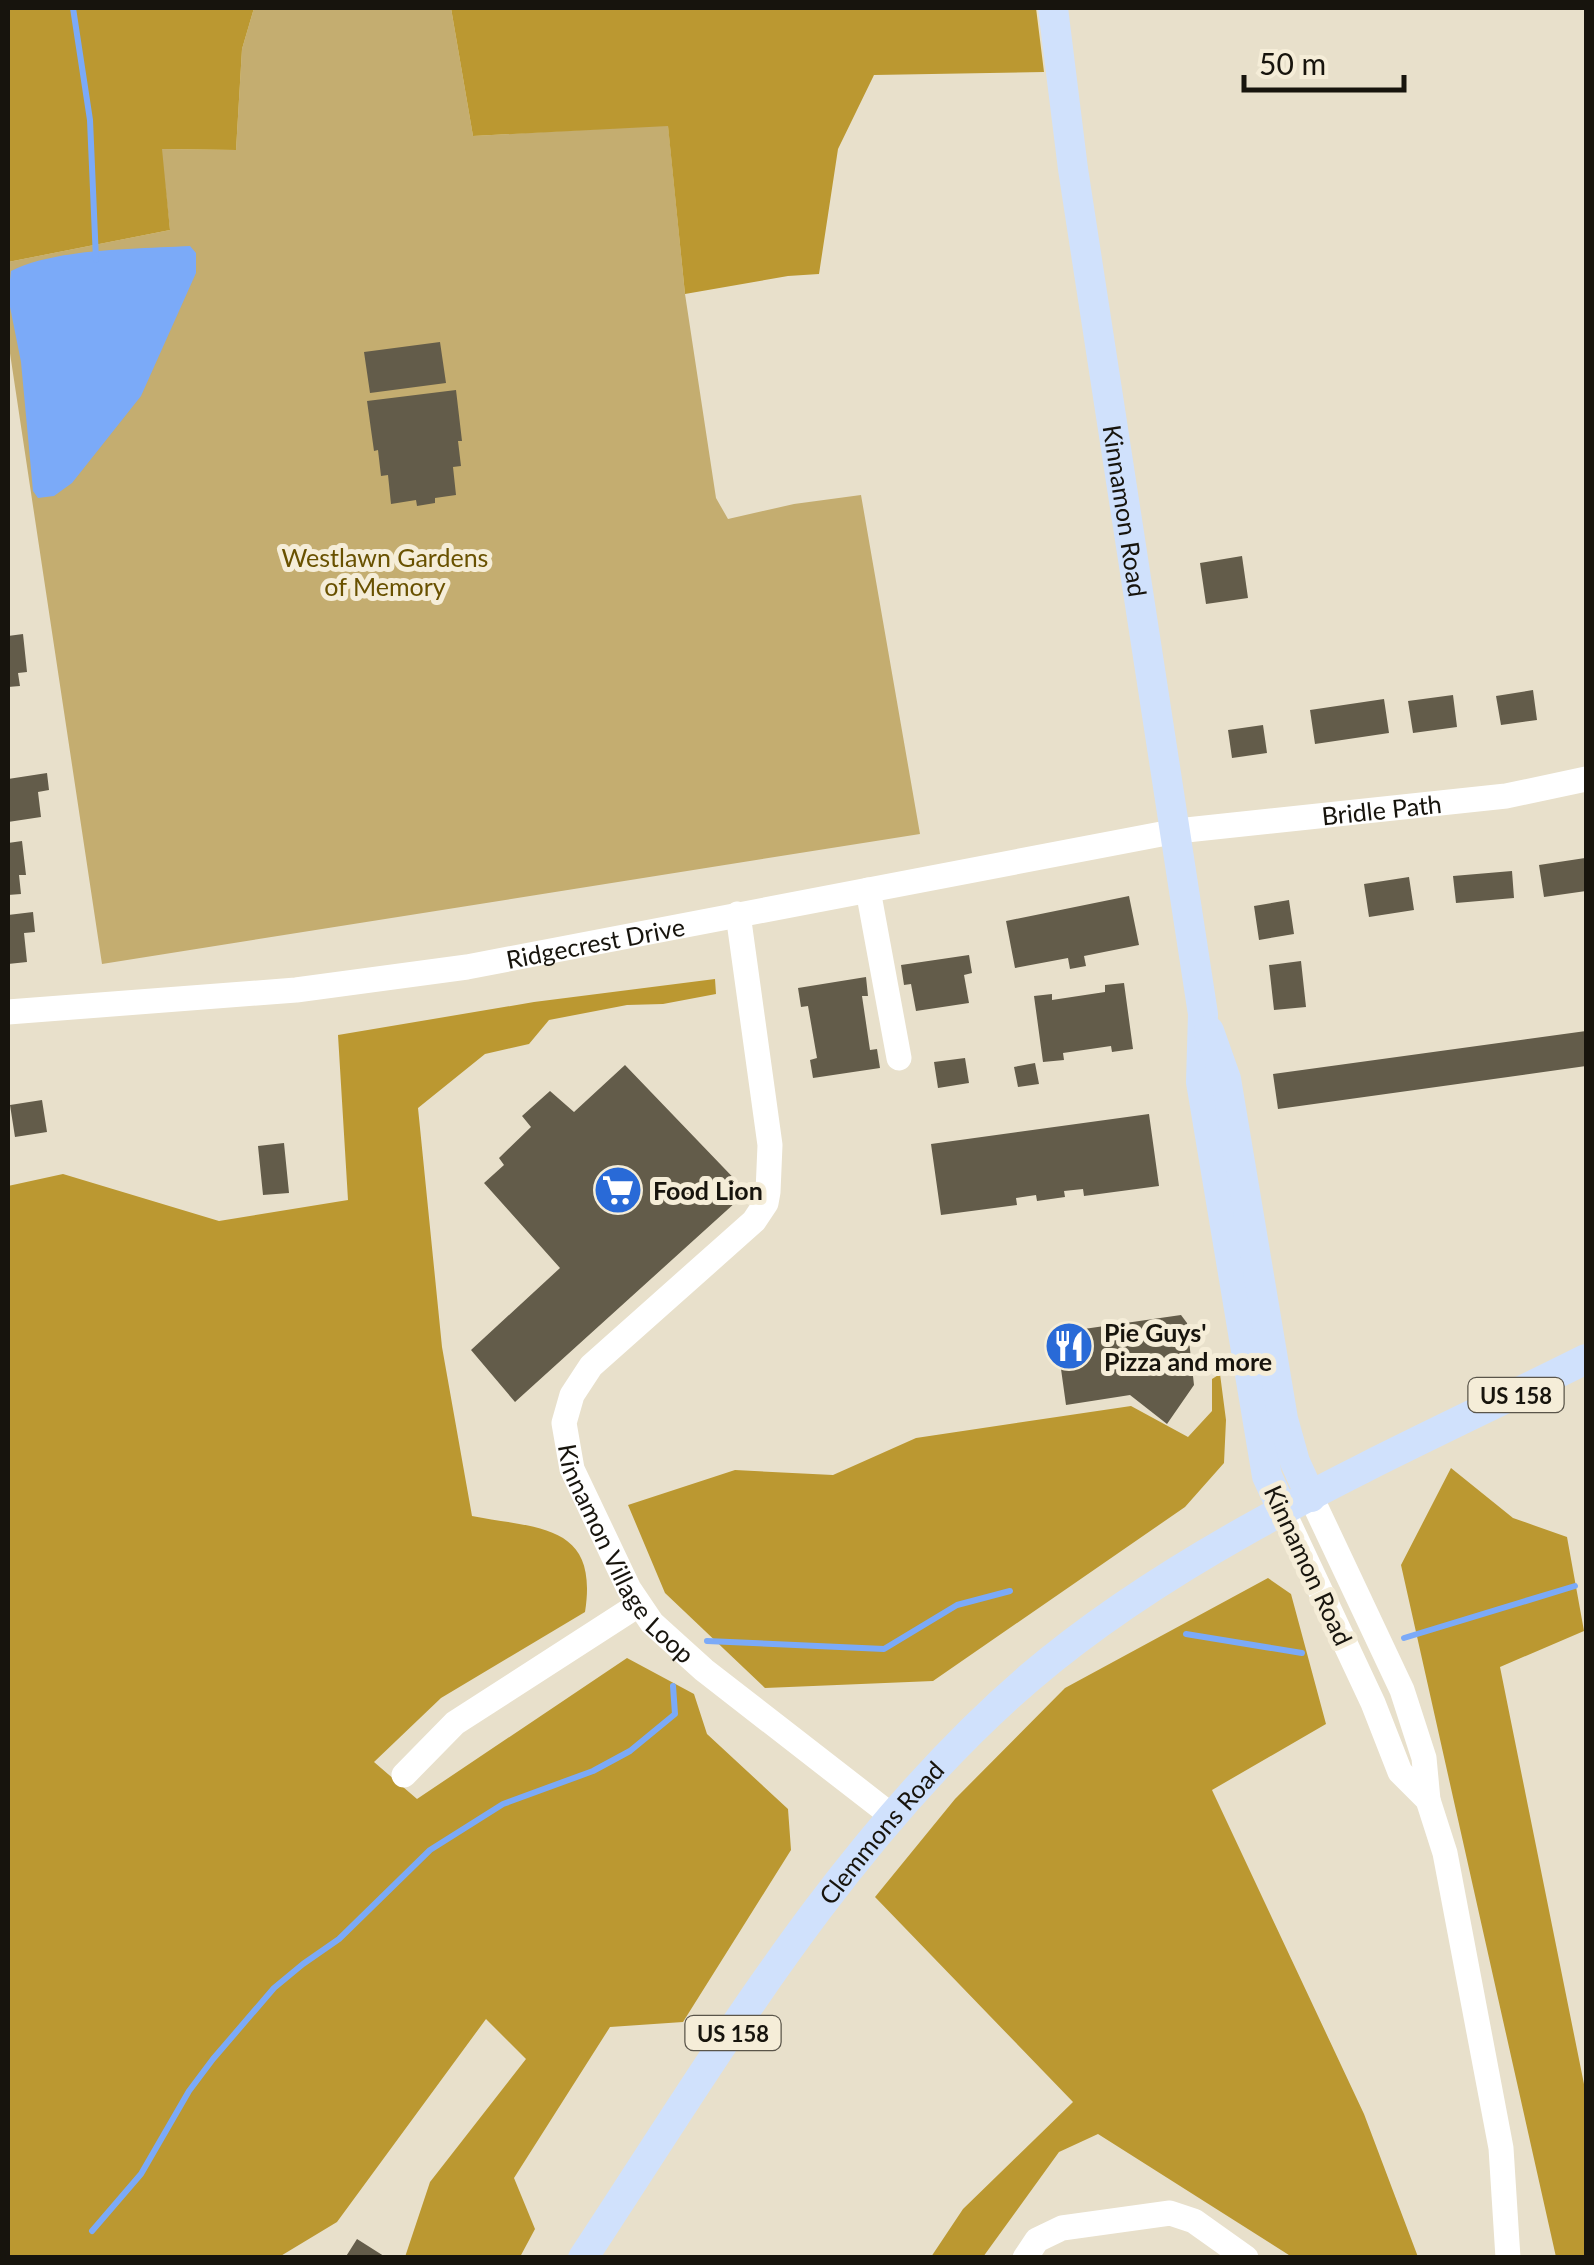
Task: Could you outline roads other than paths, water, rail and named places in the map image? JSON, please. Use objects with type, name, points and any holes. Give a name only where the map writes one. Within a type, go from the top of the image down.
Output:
[{"type":"main road","name":"Kinnamon Road","points":[[1053,8],[1073,169],[1203,1014],[1201,1082],[1267,1476],[1283,1511]]},
{"type":"main road","name":"Kinnamon Road","points":[[1203,1014],[1226,1079],[1283,1419],[1295,1462],[1311,1497]]},
{"type":"main road","name":"US 158","points":[[1283,1511],[1586,1360]]},
{"type":"main road","name":"Clemmons Road","points":[[583,2258],[821,1905],[892,1816],[996,1707],[1060,1654],[1145,1594],[1283,1511]]},
{"type":"street","name":"Bridle Path","points":[[1177,831],[1506,796],[1586,779]]},
{"type":"street","name":"Ridgecrest Drive","points":[[8,1012],[379,980],[467,967],[1177,831]]},
{"type":"street","points":[[868,890],[899,1058]]},
{"type":"street","name":"Kinnamon Village Loop","points":[[738,914],[770,1144],[766,1202],[738,1238],[591,1366],[572,1394],[564,1424],[572,1468],[638,1605],[682,1652],[892,1816]]},
{"type":"street","name":"Kinnamon Road","points":[[1311,1497],[1402,1690],[1424,1758],[1428,1800],[1445,1852],[1501,2148],[1508,2258]]},
{"type":"street","name":"Kinnamon Road","points":[[1283,1511],[1373,1703],[1400,1772],[1428,1800]]},
{"type":"street","points":[[404,1775],[454,1723],[638,1605]]},
{"type":"street","points":[[1373,1703],[1402,1690]]},
{"type":"street","points":[[1026,2258],[1037,2240],[1062,2228],[1170,2213],[1194,2220],[1246,2258]]},
{"type":"water","points":[[190,246],[196,253],[196,273],[141,396],[72,483],[54,496],[38,498],[33,491],[21,362],[8,297],[11,271],[74,254]]},
{"type":"waterway","points":[[73,8],[90,120],[96,260]]},
{"type":"waterway","points":[[1404,1638],[1575,1586]]},
{"type":"waterway","points":[[707,1641],[884,1649],[957,1605],[1010,1591]]},
{"type":"waterway","points":[[1186,1634],[1302,1653]]},
{"type":"waterway","points":[[92,2231],[141,2174],[189,2091],[274,1988],[339,1939],[430,1850],[503,1804],[593,1771],[630,1751],[675,1714],[673,1686]]},
{"type":"place","name":"Food Lion","points":[[618,1190]]},
{"type":"place","name":"Pie Guys' Pizza and more","points":[[1069,1346]]},
{"type":"park label","name":"Westlawn Gardens of Memory","points":[[385,572]]}]
